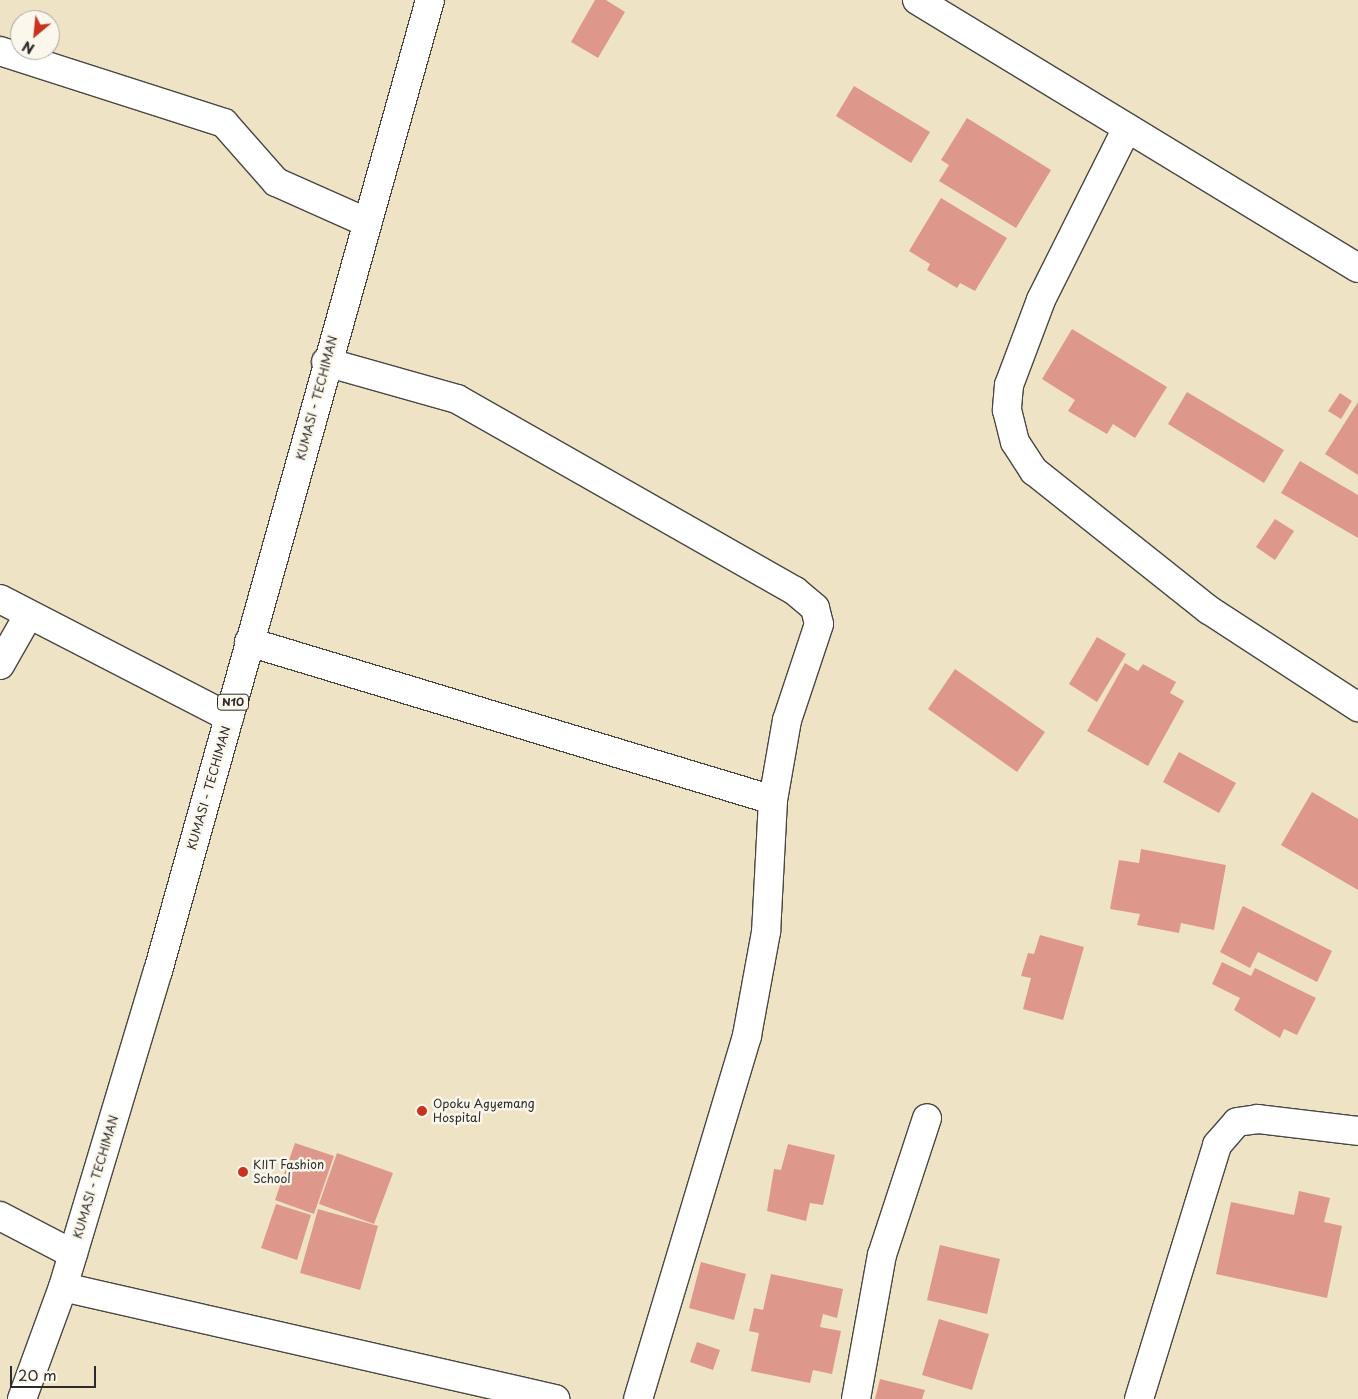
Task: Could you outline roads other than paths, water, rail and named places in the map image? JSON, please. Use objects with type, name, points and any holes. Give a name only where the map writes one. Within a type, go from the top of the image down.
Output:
[{"type":"main road","name":"KUMASI - TECHIMAN","points":[[22,1399],[63,1287],[73,1254],[229,717],[326,362],[430,0]]},
{"type":"main road","points":[[917,0],[1358,268]]},
{"type":"main road","points":[[0,51],[224,123],[276,182],[366,222]]},
{"type":"main road","points":[[1127,128],[1041,300],[1009,385],[1008,410],[1015,442],[1034,471],[1209,610],[1358,707]]},
{"type":"main road","points":[[326,362],[457,399],[795,591],[815,608],[820,624],[787,720],[773,800],[766,932],[747,1036],[638,1399]]},
{"type":"main road","points":[[0,599],[28,616],[229,717]]},
{"type":"main road","points":[[0,665],[28,616]]},
{"type":"main road","points":[[250,642],[773,800]]},
{"type":"main road","points":[[856,1399],[882,1255],[927,1118]]},
{"type":"main road","points":[[1139,1399],[1217,1144],[1236,1122],[1258,1119],[1358,1132]]},
{"type":"main road","points":[[0,1216],[73,1254]]},
{"type":"main road","points":[[63,1287],[555,1399]]},
{"type":"place","name":"Opoku Agyemang Hospital","points":[[422,1111]]},
{"type":"place","name":"KIIT Fashion School","points":[[243,1172]]}]
